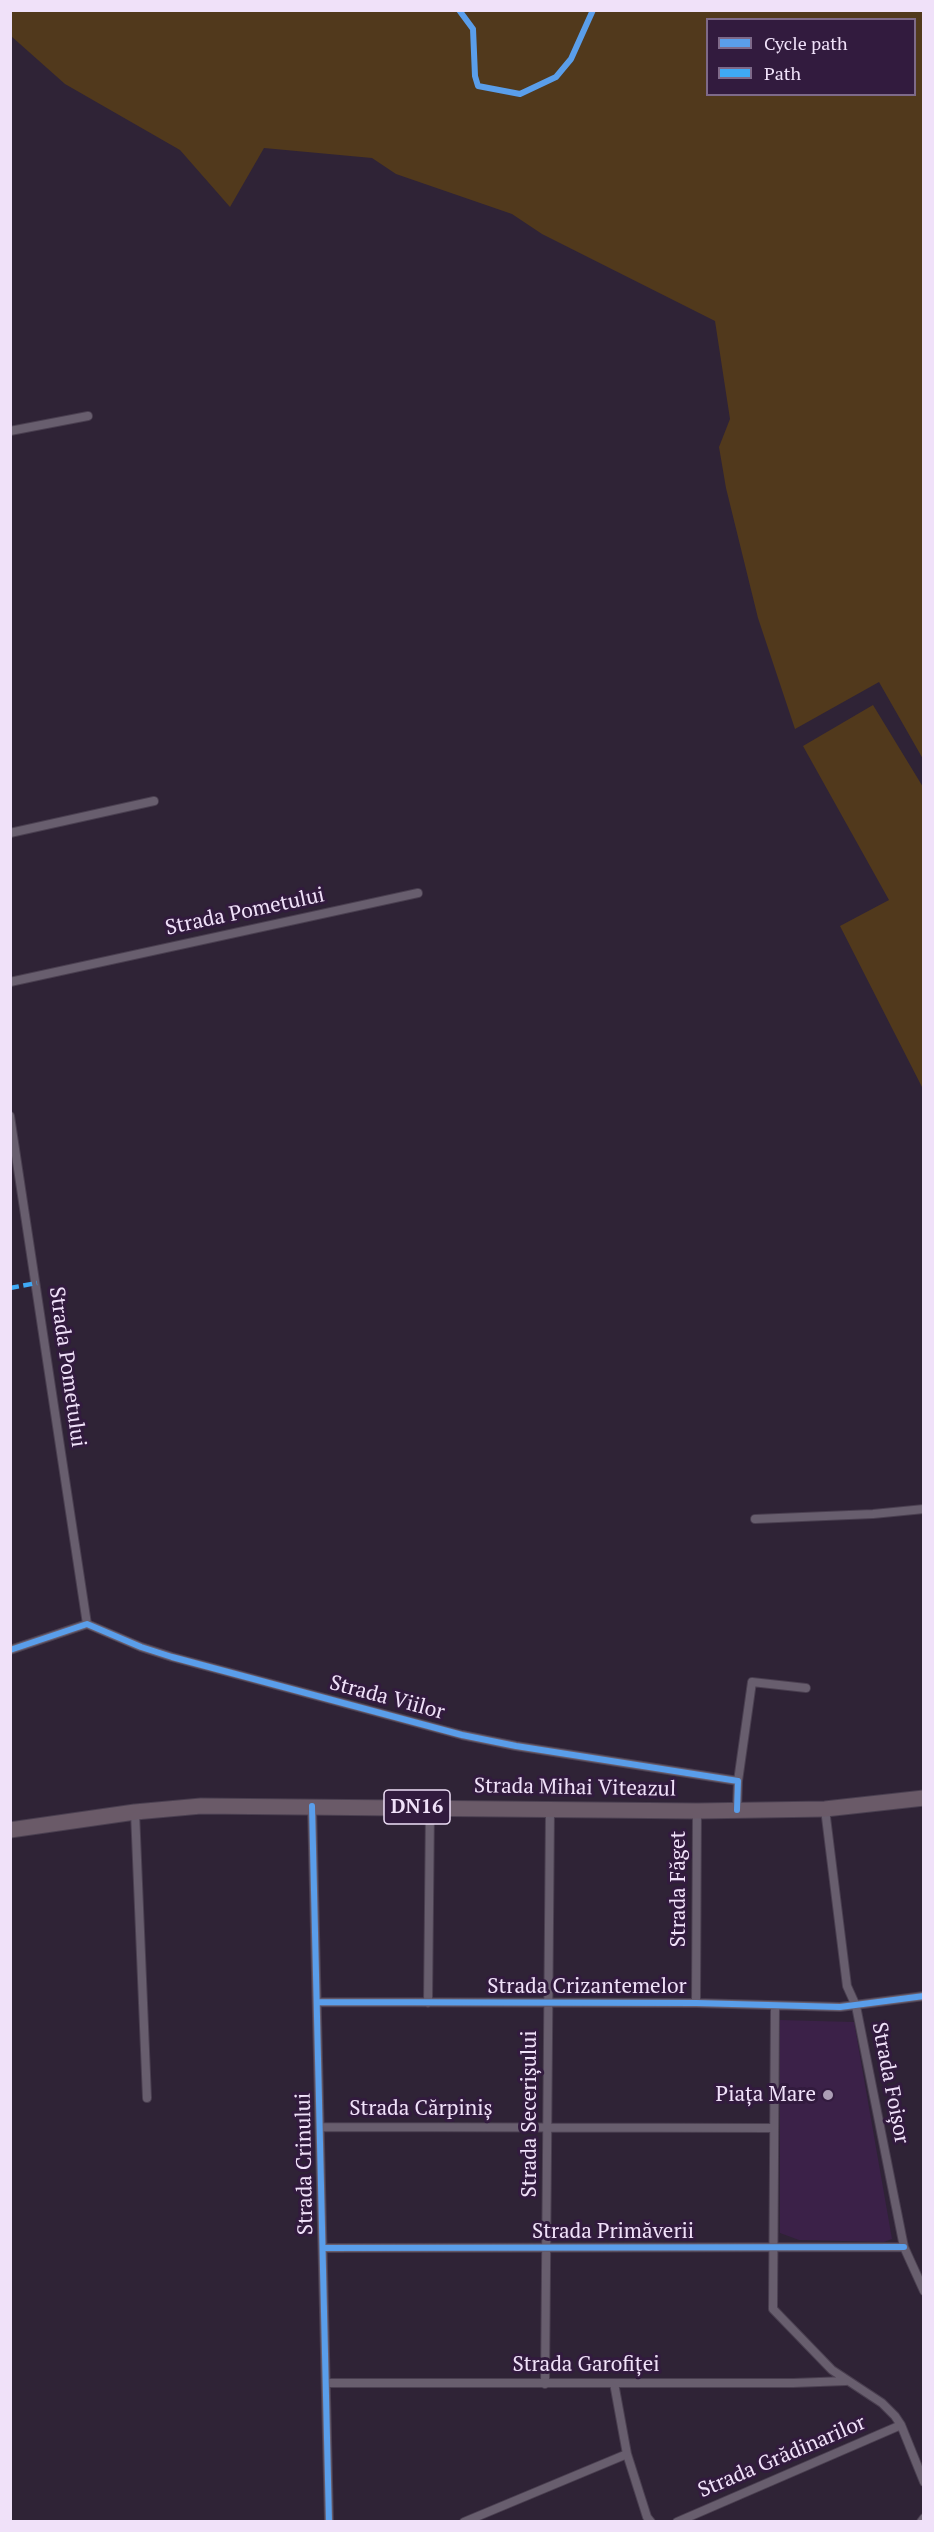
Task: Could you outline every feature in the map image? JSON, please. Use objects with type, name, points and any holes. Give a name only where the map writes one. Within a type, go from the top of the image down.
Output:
[{"type":"highway","name":"Strada Mihai Viteazul","points":[[10,1830],[135,1812],[201,1806],[697,1811],[825,1809],[924,1798]]},
{"type":"street","points":[[10,431],[88,416]]},
{"type":"street","points":[[10,833],[154,801]]},
{"type":"street","name":"Strada Pometului","points":[[10,982],[418,892]]},
{"type":"street","name":"Strada Pometului","points":[[10,1116],[87,1623]]},
{"type":"street","points":[[755,1519],[873,1514],[924,1509]]},
{"type":"street","points":[[10,1650],[87,1623]]},
{"type":"street","name":"Strada Viilor","points":[[87,1623],[141,1647],[172,1657],[462,1735],[516,1746],[738,1781]]},
{"type":"street","points":[[737,1810],[738,1781],[752,1682],[806,1688]]},
{"type":"street","name":"Strada Crinului","points":[[312,1806],[329,2522]]},
{"type":"street","points":[[428,2003],[430,1807]]},
{"type":"street","name":"Strada Secerișului","points":[[545,2384],[550,1809]]},
{"type":"street","name":"Strada Foișor","points":[[825,1809],[846,1986],[856,2006],[903,2247],[924,2291]]},
{"type":"street","name":"Strada Făget","points":[[696,2003],[697,1811]]},
{"type":"street","points":[[135,1812],[147,2098]]},
{"type":"street","name":"Strada Crizantemelor","points":[[317,2002],[696,2003],[775,2007],[856,2006],[924,1996]]},
{"type":"street","points":[[775,2007],[773,2309],[846,2381],[882,2403],[901,2425],[924,2481]]},
{"type":"street","name":"Strada Cărpiniș","points":[[321,2127],[773,2128]]},
{"type":"street","name":"Strada Primăverii","points":[[323,2248],[903,2247]]},
{"type":"street","name":"Strada Garofiței","points":[[326,2382],[545,2384],[846,2381]]},
{"type":"street","points":[[614,2383],[627,2454],[647,2517],[651,2522]]},
{"type":"street","name":"Strada Grădinarilor","points":[[677,2522],[901,2425]]},
{"type":"street","points":[[464,2522],[627,2454]]},
{"type":"shaded area","points":[[11,10],[923,11],[923,759],[879,682],[795,729],[758,618],[726,488],[719,447],[730,419],[715,321],[542,234],[512,214],[396,174],[372,158],[264,148],[230,207],[180,150],[65,84],[11,36]]},
{"type":"shaded area","points":[[873,705],[923,787],[923,1089],[840,926],[889,900],[803,746]]},
{"type":"shaded area","name":"Piața Mare","points":[[780,2020],[854,2022],[892,2239],[884,2242],[799,2240],[780,2233]]},
{"type":"marked path","points":[[10,1288],[37,1283]]},
{"type":"cycle path","points":[[459,10],[473,29],[475,76],[478,86],[520,94],[556,77],[571,59],[593,10]]},
{"type":"cycle path","points":[[10,1650],[87,1624],[141,1647],[172,1657],[462,1735],[516,1746],[738,1781],[737,1810]]},
{"type":"cycle path","points":[[312,1806],[329,2522]]},
{"type":"cycle path","points":[[317,2002],[696,2003],[840,2007],[924,1996]]},
{"type":"cycle path","points":[[323,2248],[904,2247]]},
{"type":"place","name":"Piața Mare","points":[[828,2095]]}]
